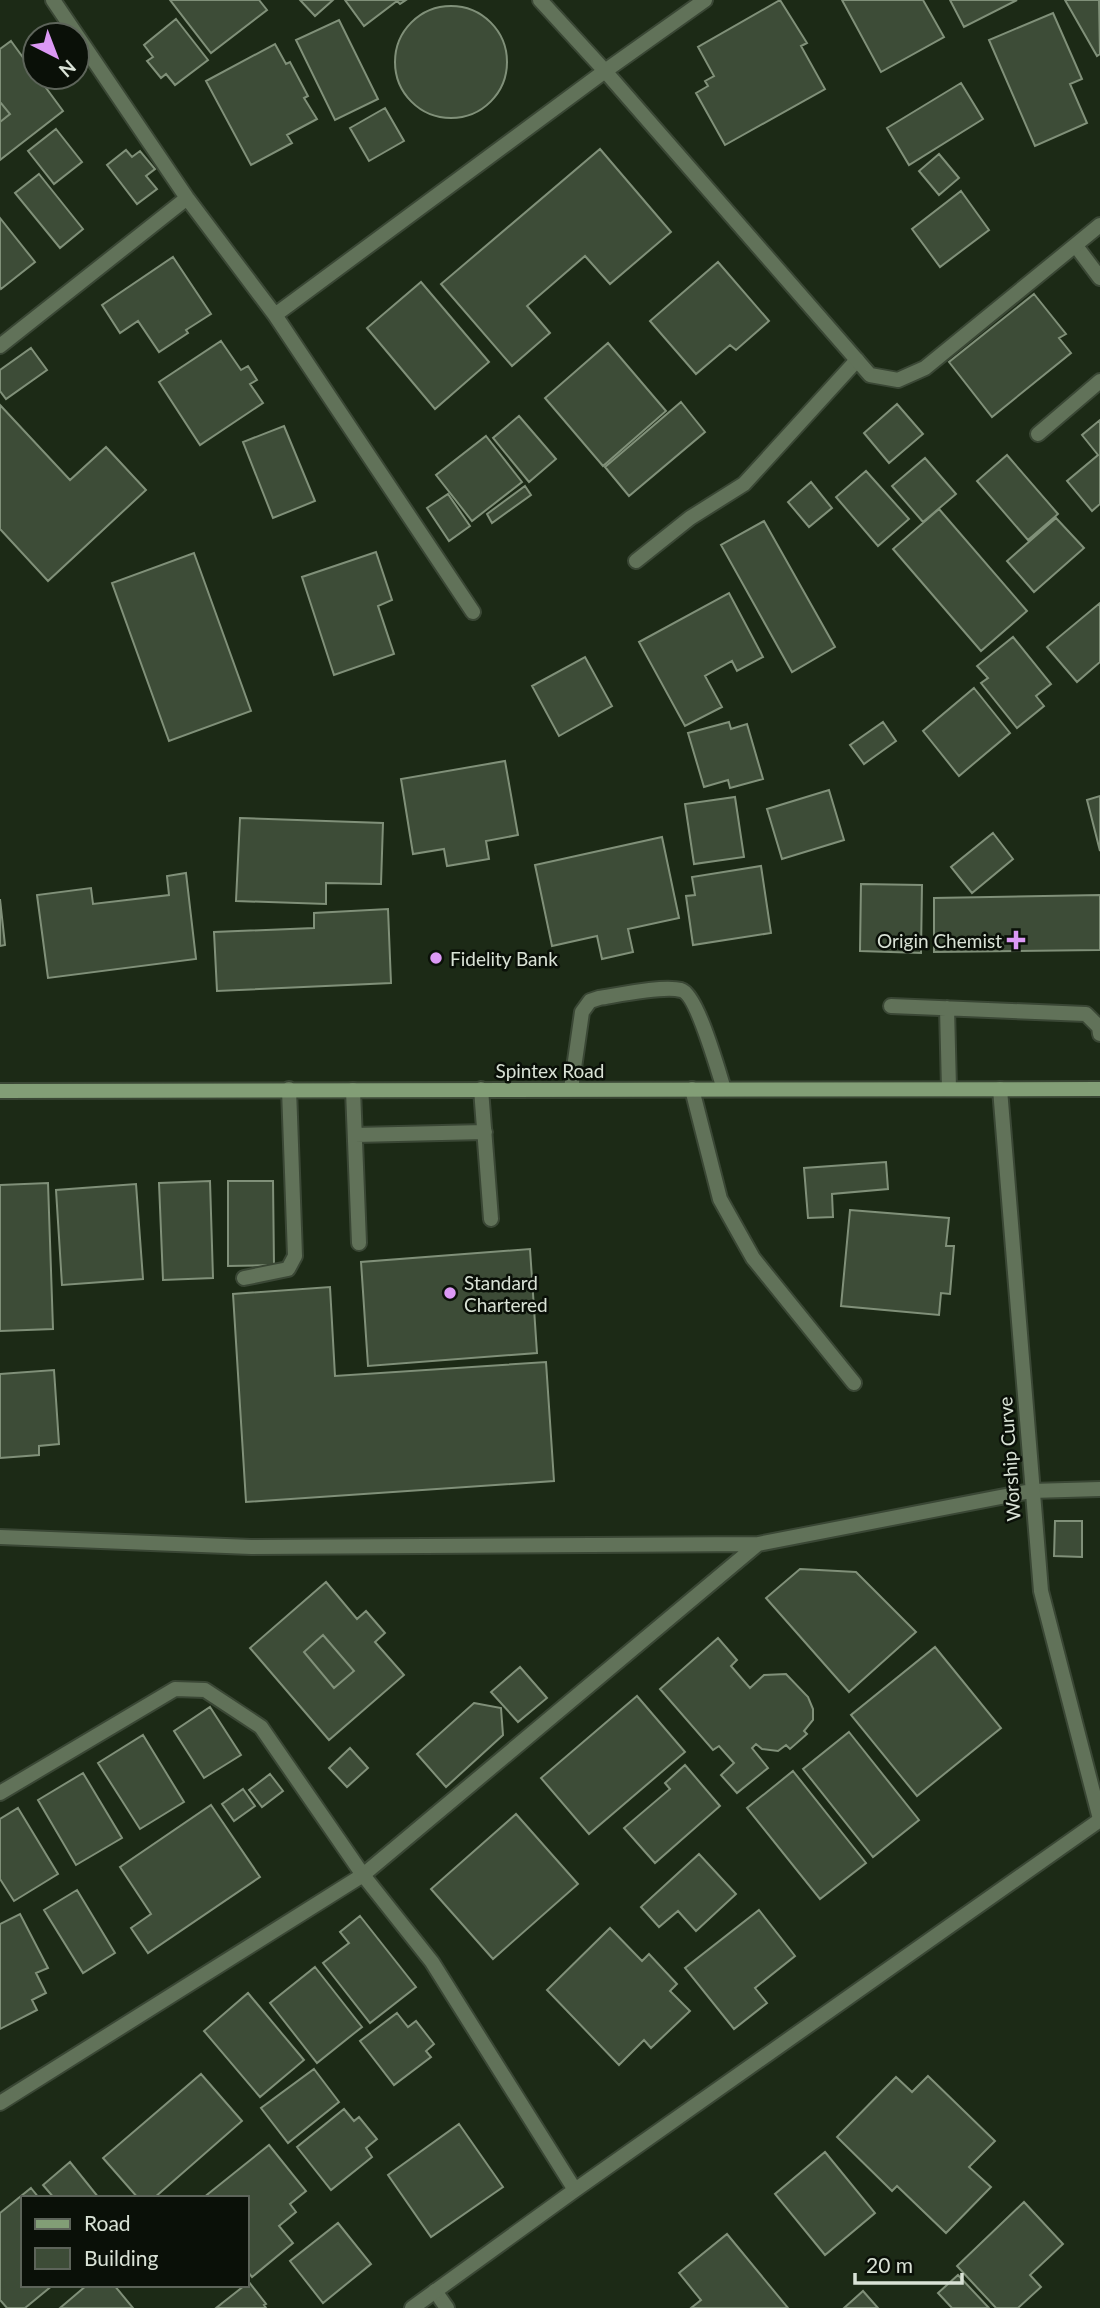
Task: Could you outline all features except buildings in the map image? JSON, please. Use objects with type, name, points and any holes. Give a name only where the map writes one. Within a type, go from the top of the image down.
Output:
[{"type":"main road","name":"Spintex Road","points":[[0,1091],[1100,1089]]},
{"type":"street","points":[[53,0],[187,198],[275,315],[473,612]]},
{"type":"street","points":[[541,0],[870,375],[898,380],[925,368],[1100,225]]},
{"type":"street","points":[[275,315],[705,0]]},
{"type":"street","points":[[0,346],[187,198]]},
{"type":"street","points":[[1076,246],[1100,278]]},
{"type":"street","points":[[636,561],[690,518],[744,484],[857,360]]},
{"type":"street","points":[[1038,434],[1100,381]]},
{"type":"street","points":[[571,1089],[582,1012],[590,1001],[681,990],[689,994],[696,1008],[724,1089]]},
{"type":"street","points":[[891,1006],[1086,1014],[1099,1027],[1100,1034]]},
{"type":"street","points":[[947,1008],[949,1089]]},
{"type":"street","points":[[244,1278],[288,1269],[295,1256],[289,1089]]},
{"type":"street","points":[[481,1089],[491,1219]]},
{"type":"street","points":[[692,1089],[720,1199],[754,1258],[855,1383]]},
{"type":"street","name":"Worship Curve","points":[[1000,1089],[1041,1591],[1100,1819]]},
{"type":"street","points":[[353,1090],[359,1243]]},
{"type":"street","points":[[355,1135],[485,1132]]},
{"type":"street","points":[[0,1537],[251,1547],[758,1544],[1031,1491],[1100,1489]]},
{"type":"street","points":[[0,2104],[363,1875],[758,1544]]},
{"type":"street","points":[[0,1793],[175,1689],[205,1690],[261,1727],[363,1875],[432,1962],[575,2190]]},
{"type":"street","points":[[412,2308],[1100,1819]]},
{"type":"street","points":[[435,2291],[447,2308]]},
{"type":"place","name":"Origin Chemist","points":[[1016,940]]},
{"type":"place","name":"Fidelity Bank","points":[[436,958]]},
{"type":"place","name":"Standard Chartered","points":[[450,1293]]}]
